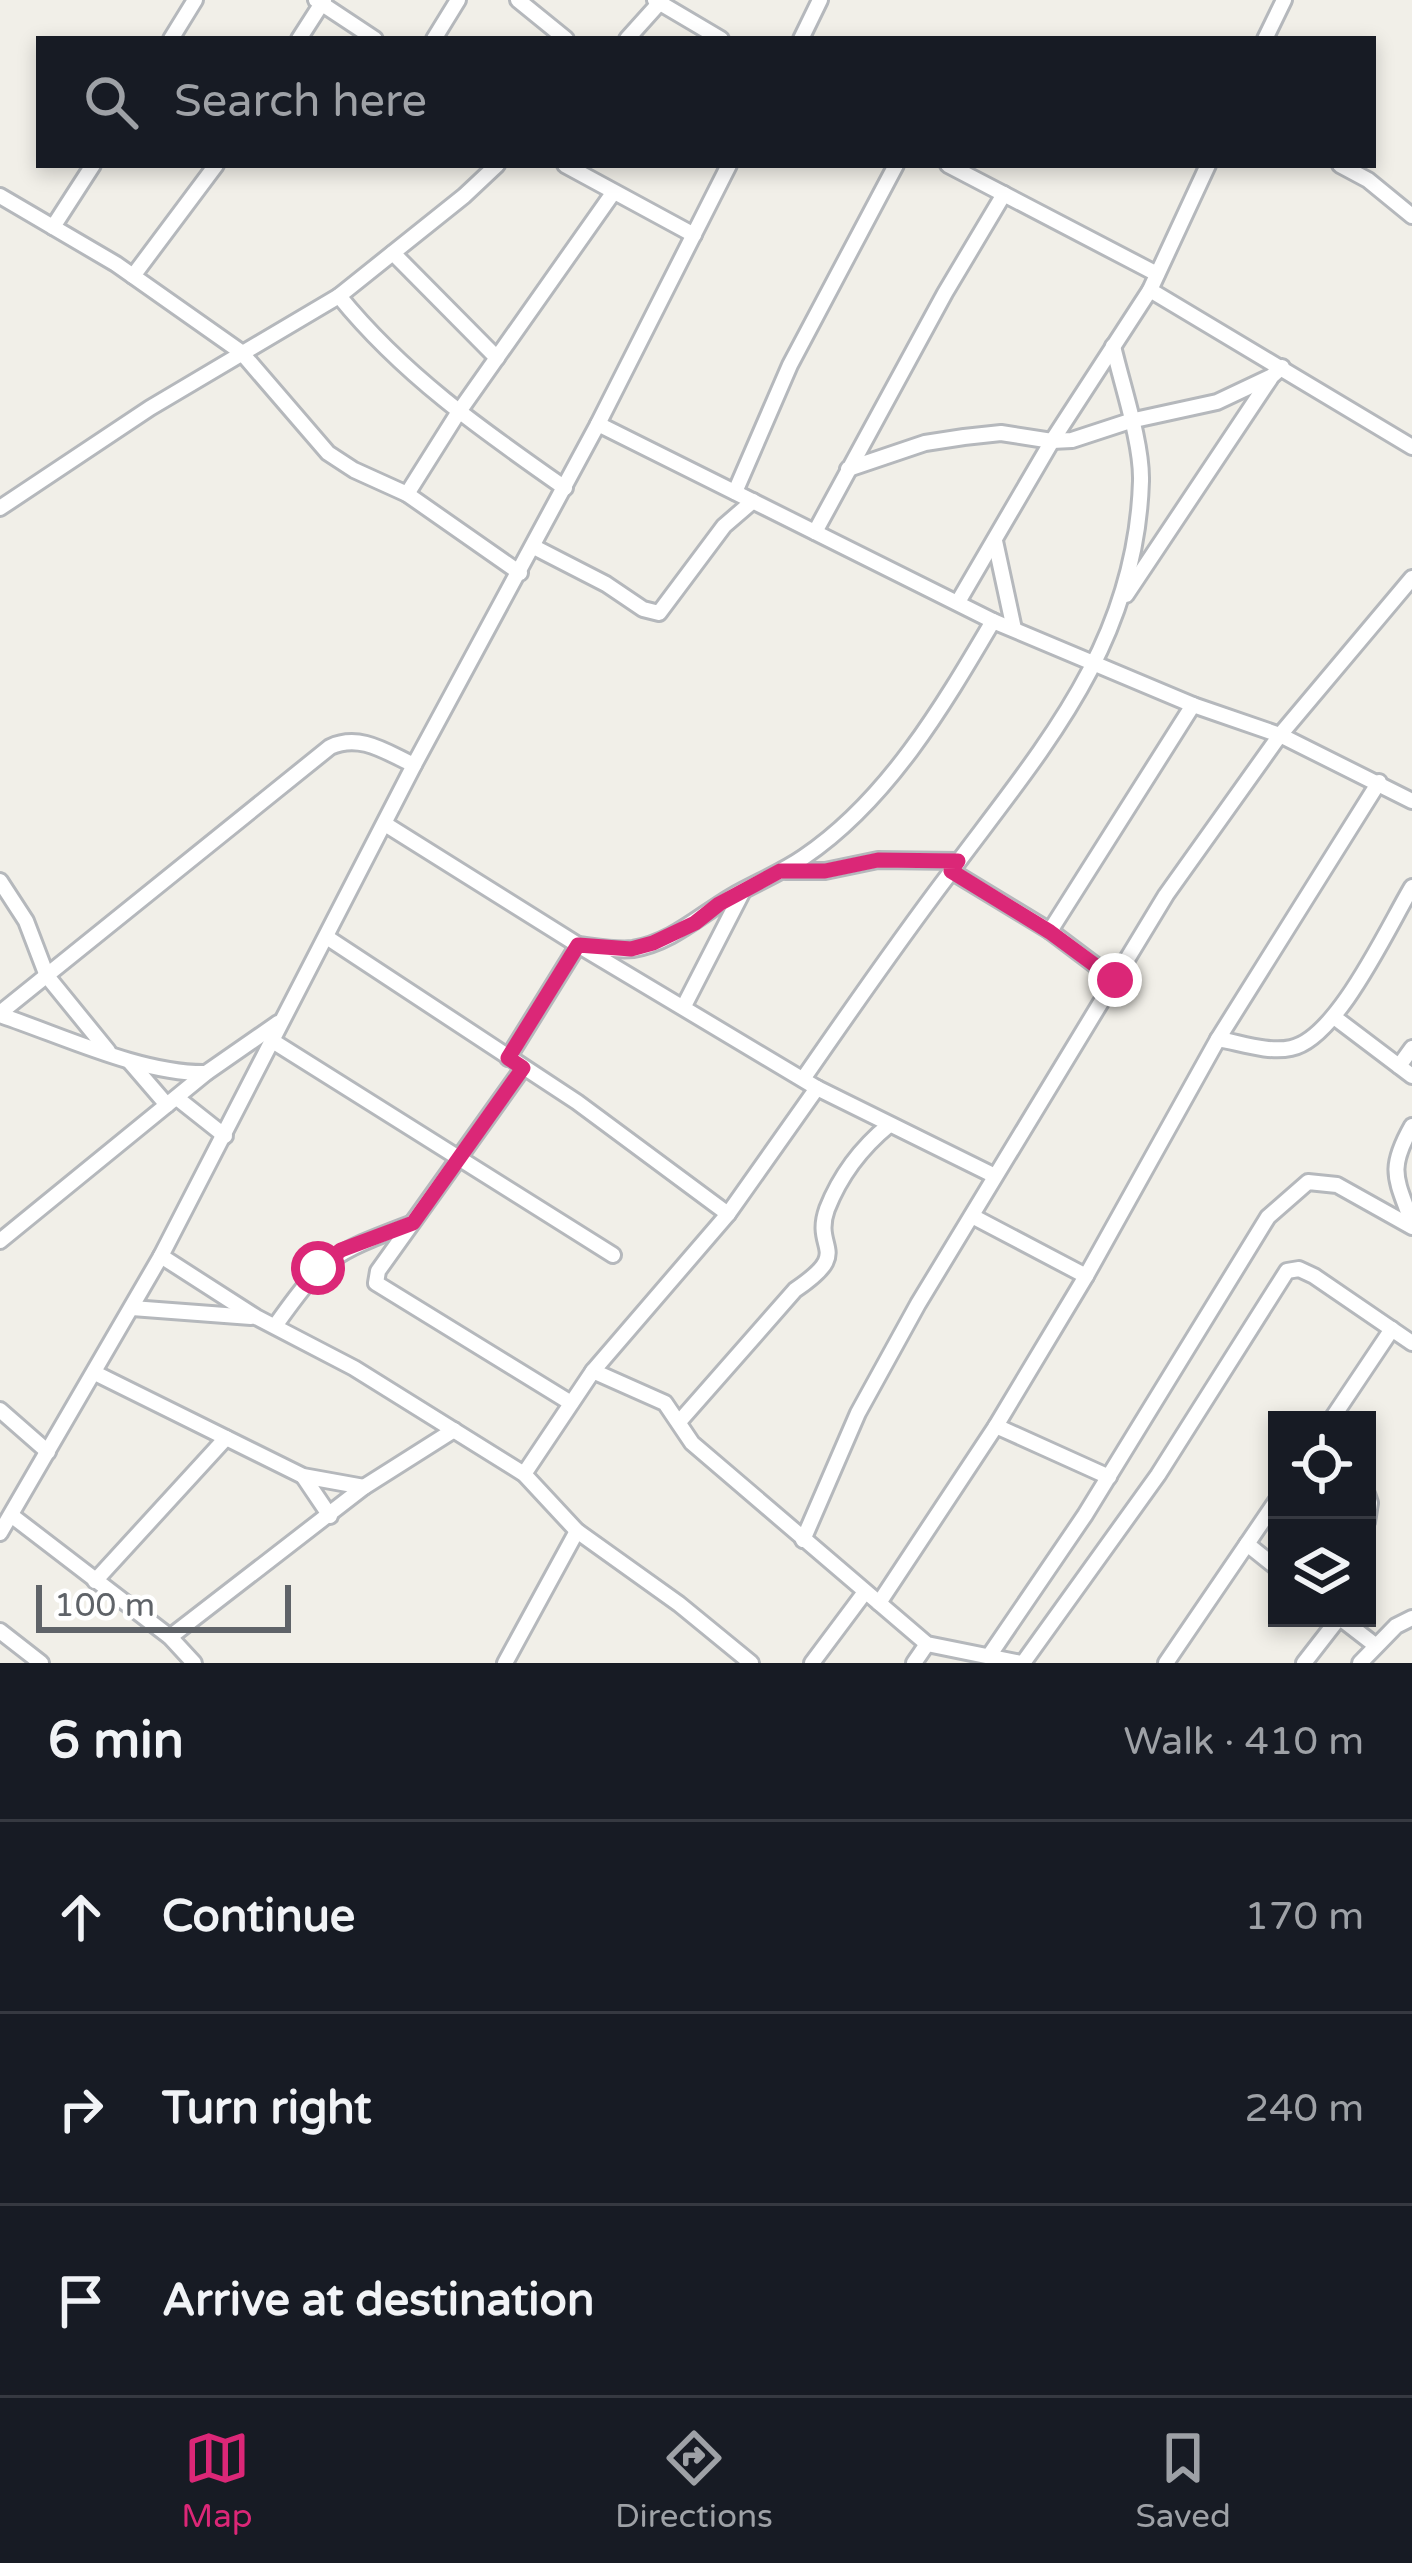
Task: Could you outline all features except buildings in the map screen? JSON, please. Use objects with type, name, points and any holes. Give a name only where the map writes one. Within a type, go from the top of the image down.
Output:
[{"type":"street","points":[[173,36],[195,0]]},
{"type":"street","points":[[436,36],[458,0]]},
{"type":"street","points":[[518,0],[562,36]]},
{"type":"street","points":[[802,36],[820,0]]},
{"type":"street","points":[[1266,36],[1284,0]]},
{"type":"street","points":[[301,36],[321,1],[371,36]]},
{"type":"street","points":[[630,36],[659,1],[717,36]]},
{"type":"street","points":[[53,227],[91,168]]},
{"type":"street","points":[[133,276],[214,168]]},
{"type":"street","points":[[0,508],[150,408],[339,296],[492,168]]},
{"type":"street","points":[[571,168],[694,235]]},
{"type":"street","points":[[0,1533],[132,1308],[225,1136],[728,168]]},
{"type":"street","points":[[734,492],[790,365],[894,168]]},
{"type":"street","points":[[954,168],[1157,274]]},
{"type":"street","points":[[958,602],[1052,441],[1150,290],[1207,168]]},
{"type":"street","points":[[1346,168],[1412,216]]},
{"type":"street","points":[[407,494],[458,413],[613,193]]},
{"type":"street","points":[[815,532],[1004,194]]},
{"type":"street","points":[[0,196],[133,276],[241,352],[328,453],[407,494],[520,573]]},
{"type":"street","points":[[393,253],[497,358]]},
{"type":"street","points":[[1150,290],[1277,372],[1412,447]]},
{"type":"street","points":[[339,296],[376,341],[458,413],[565,488]]},
{"type":"street","points":[[803,1079],[1008,799],[1096,665],[1120,604],[1142,475],[1114,346]]},
{"type":"street","points":[[848,469],[925,443],[964,437],[1000,433],[1072,440],[1130,421],[1195,410],[1277,372]]},
{"type":"street","points":[[1120,604],[1277,372]]},
{"type":"street","points":[[598,424],[994,620],[1193,705],[1280,735],[1412,801]]},
{"type":"street","points":[[533,547],[659,613],[724,526],[753,501]]},
{"type":"street","points":[[995,537],[1014,629]]},
{"type":"street","points":[[803,1540],[859,1413],[995,1176],[1166,896],[1280,735],[1412,578]]},
{"type":"street","points":[[578,945],[631,949],[653,943],[806,856],[873,795],[947,699],[994,620]]},
{"type":"street","points":[[1050,932],[1193,705]]},
{"type":"street","points":[[0,1014],[330,747],[346,740],[362,741],[414,765]]},
{"type":"street","points":[[878,1603],[996,1426],[1218,1039],[1378,782]]},
{"type":"street","points":[[385,824],[817,1088],[995,1176]]},
{"type":"street","points":[[780,871],[825,871],[878,860],[955,866],[1115,980]]},
{"type":"street","points":[[0,881],[26,921],[46,976],[108,1051]]},
{"type":"street","points":[[1218,1039],[1295,1048],[1334,1017],[1412,887]]},
{"type":"street","points":[[684,1006],[743,890]]},
{"type":"street","points":[[328,938],[577,1102],[728,1214]]},
{"type":"street","points":[[508,1058],[578,945]]},
{"type":"street","points":[[0,1014],[130,1062],[184,1074],[206,1073]]},
{"type":"street","points":[[1334,1017],[1406,1071],[1412,1048]]},
{"type":"street","points":[[0,1241],[206,1073],[282,1020]]},
{"type":"street","points":[[271,1040],[613,1255]]},
{"type":"street","points":[[130,1062],[172,1102],[225,1136]]},
{"type":"street","points":[[523,1068],[379,1271],[376,1283],[571,1403]]},
{"type":"street","points":[[524,1474],[593,1371],[728,1214],[817,1088]]},
{"type":"street","points":[[679,1421],[796,1290],[828,1262],[826,1211],[862,1147],[890,1124]]},
{"type":"street","points":[[1412,1126],[1396,1155],[1395,1176],[1412,1225]]},
{"type":"street","points":[[989,1656],[1109,1477],[1268,1217],[1308,1182],[1337,1185],[1412,1225]]},
{"type":"street","points":[[972,1216],[1086,1276]]},
{"type":"street","points":[[275,1326],[318,1268],[341,1250],[413,1223]]},
{"type":"street","points":[[161,1256],[256,1318],[354,1368],[524,1474],[577,1531],[751,1663]]},
{"type":"street","points":[[593,1371],[665,1403],[692,1442],[927,1644],[1022,1663],[1159,1475],[1287,1271],[1299,1269],[1314,1276],[1411,1340]]},
{"type":"street","points":[[132,1308],[256,1318]]},
{"type":"street","points":[[1337,1411],[1393,1329]]},
{"type":"street","points":[[94,1373],[303,1476],[364,1487]]},
{"type":"street","points":[[0,1410],[49,1452]]},
{"type":"street","points":[[996,1426],[1109,1477]]},
{"type":"street","points":[[170,1637],[364,1487],[454,1430]]},
{"type":"street","points":[[95,1581],[226,1438]]},
{"type":"street","points":[[303,1476],[331,1516]]},
{"type":"street","points":[[1166,1663],[1268,1513]]},
{"type":"street","points":[[11,1515],[170,1637],[194,1663]]},
{"type":"street","points":[[505,1663],[577,1531]]},
{"type":"street","points":[[1246,1544],[1268,1561]]},
{"type":"street","points":[[812,1663],[865,1592]]},
{"type":"street","points":[[1360,1663],[1396,1626],[1412,1618]]},
{"type":"street","points":[[1304,1663],[1332,1627]]},
{"type":"street","points":[[1351,1627],[1375,1645]]},
{"type":"street","points":[[0,1631],[41,1663]]},
{"type":"street","points":[[914,1663],[927,1644]]},
{"type":"route","points":[[318,1268],[341,1250],[413,1223],[523,1068],[508,1058],[578,945],[631,949],[653,943],[780,871],[825,871],[878,860],[958,861],[951,871],[1050,932],[1115,980]]}]
